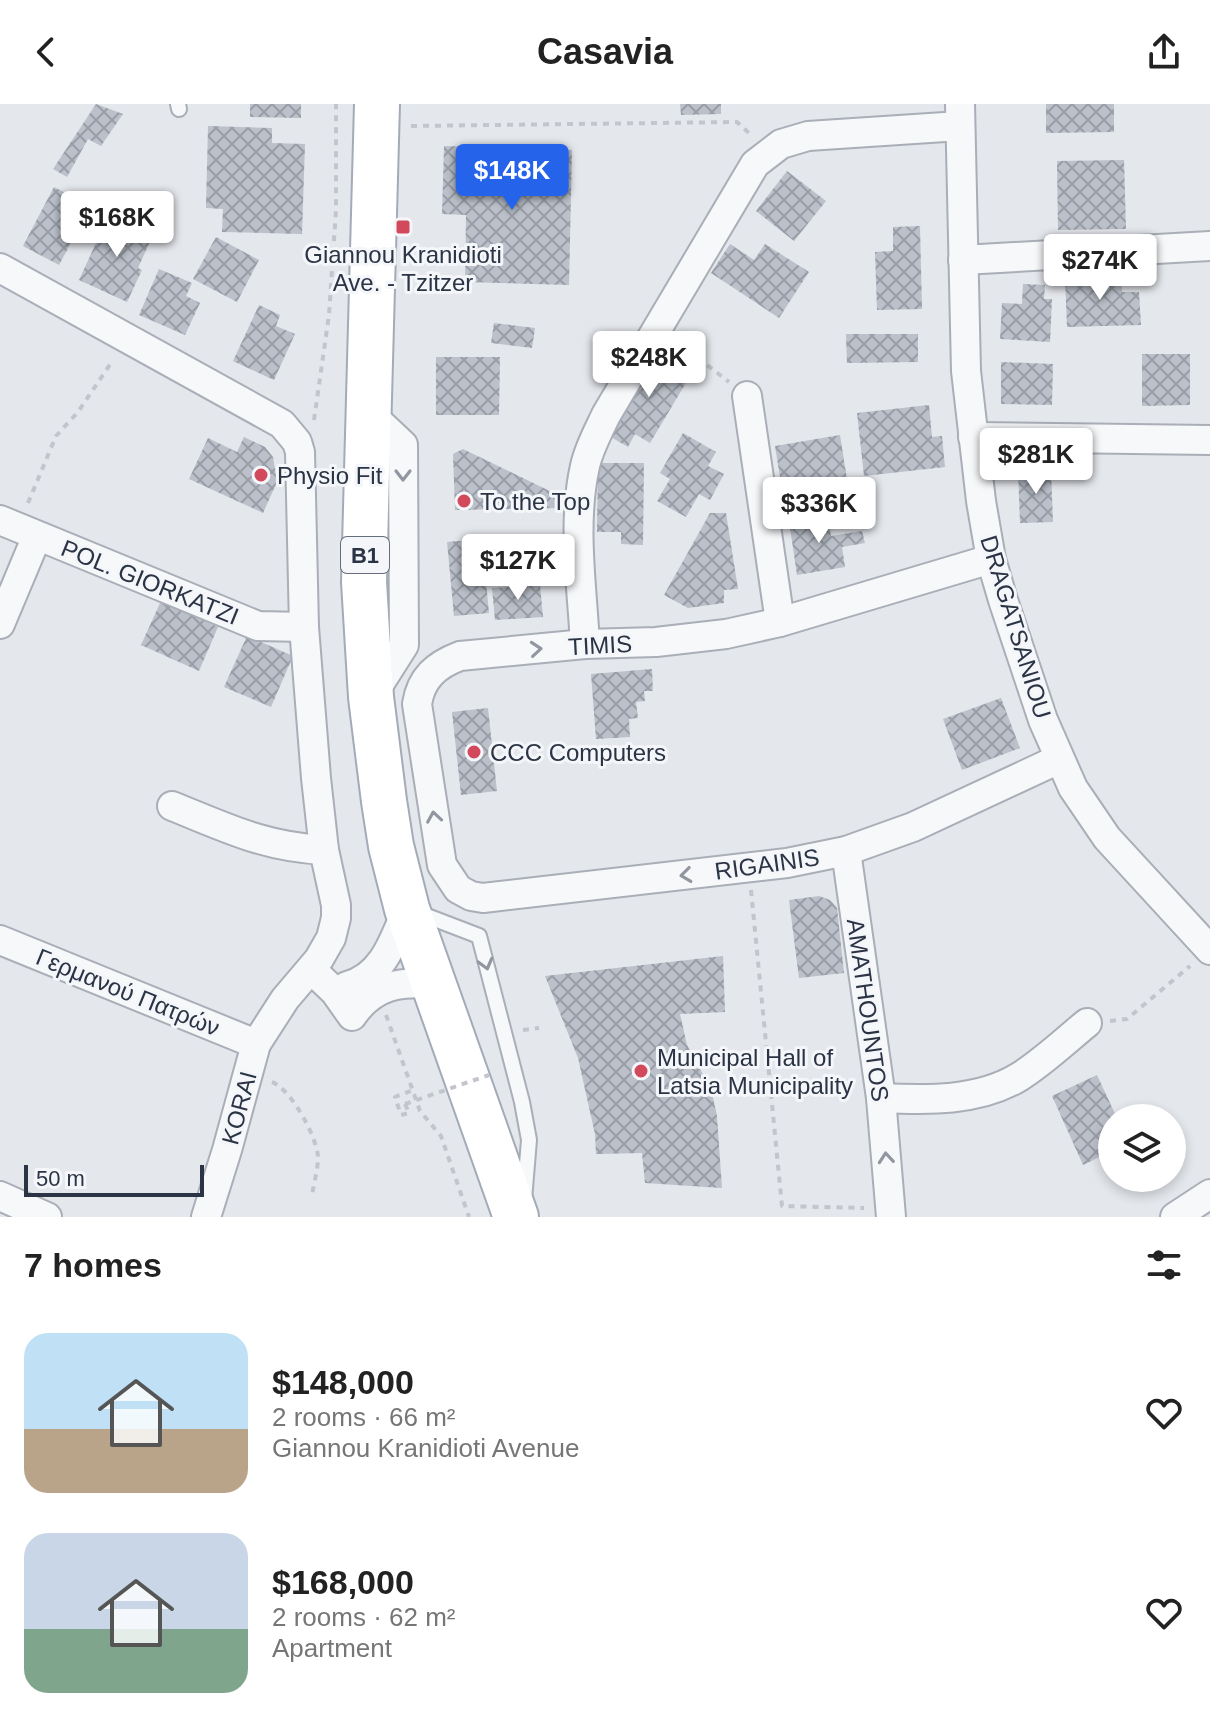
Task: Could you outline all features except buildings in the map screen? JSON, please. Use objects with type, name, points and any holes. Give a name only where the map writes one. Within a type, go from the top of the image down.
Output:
[{"type":"main road","name":"B1","points":[[377,115],[364,582],[371,697],[389,831],[407,909],[518,1217]]},
{"type":"street","points":[[585,644],[579,515],[586,464],[606,415],[755,164],[781,144],[808,136],[960,115]]},
{"type":"street","name":"DRAGATSANIOU","points":[[960,115],[966,371],[991,559],[1043,720],[1073,788],[1107,838],[1210,950]]},
{"type":"street","points":[[963,260],[1210,246]]},
{"type":"street","name":"KORAI","points":[[0,268],[282,424],[297,442],[301,465],[304,627],[324,850],[336,918],[321,979],[285,999],[256,1044],[206,1217]]},
{"type":"street","points":[[747,396],[780,622]]},
{"type":"street","points":[[973,437],[1210,440]]},
{"type":"street","points":[[0,624],[18,528]]},
{"type":"street","name":"POL. GIORKATZI","points":[[18,528],[258,626],[304,627]]},
{"type":"street","name":"TIMIS","points":[[458,889],[447,875],[440,857],[417,704],[424,682],[432,670],[460,656],[726,634],[780,622],[991,559]]},
{"type":"street","name":"RIGAINIS","points":[[458,889],[471,896],[495,898],[749,868],[846,851],[913,827],[1059,759]]},
{"type":"street","points":[[172,806],[259,841],[288,848],[324,850]]},
{"type":"street","name":"AMATHOUNTOS","points":[[846,851],[881,1098],[891,1213]]},
{"type":"street","points":[[321,979],[355,984],[371,975],[388,952],[407,909]]},
{"type":"street","name":"Γερμανού Πατρών","points":[[0,940],[256,1044]]},
{"type":"street","points":[[321,979],[352,1016],[365,999],[393,984],[435,984]]},
{"type":"street","points":[[881,1098],[938,1100],[1002,1086],[1020,1076],[1087,1023]]},
{"type":"street","points":[[1175,1217],[1210,1194]]},
{"type":"street","points":[[0,1196],[47,1217]]},
{"type":"lane","points":[[407,909],[479,936],[529,1140],[528,1181],[518,1217]]},
{"type":"path","points":[[377,115],[737,122],[769,152]]},
{"type":"path","points":[[658,327],[747,396]]},
{"type":"path","points":[[18,528],[56,436],[78,412],[127,338]]},
{"type":"path","points":[[749,868],[782,1206],[891,1213]]},
{"type":"path","points":[[1087,1023],[1127,1019],[1210,950]]},
{"type":"path","points":[[378,990],[420,1111],[441,1136],[469,1217]]},
{"type":"path","points":[[248,1072],[279,1084],[301,1111],[318,1155],[312,1195]]},
{"type":"path","points":[[413,1090],[395,1097],[401,1115],[409,1113],[405,1104],[489,1075]]},
{"type":"place","name":"Giannou Kranidioti Ave. - Tzitzer","points":[[403,227]]},
{"type":"place","name":"Physio Fit","points":[[261,475]]},
{"type":"place","name":"To the Top","points":[[464,501]]},
{"type":"place","name":"CCC Computers","points":[[474,752]]},
{"type":"place","name":"Municipal Hall of Latsia Municipality","points":[[641,1071]]}]
